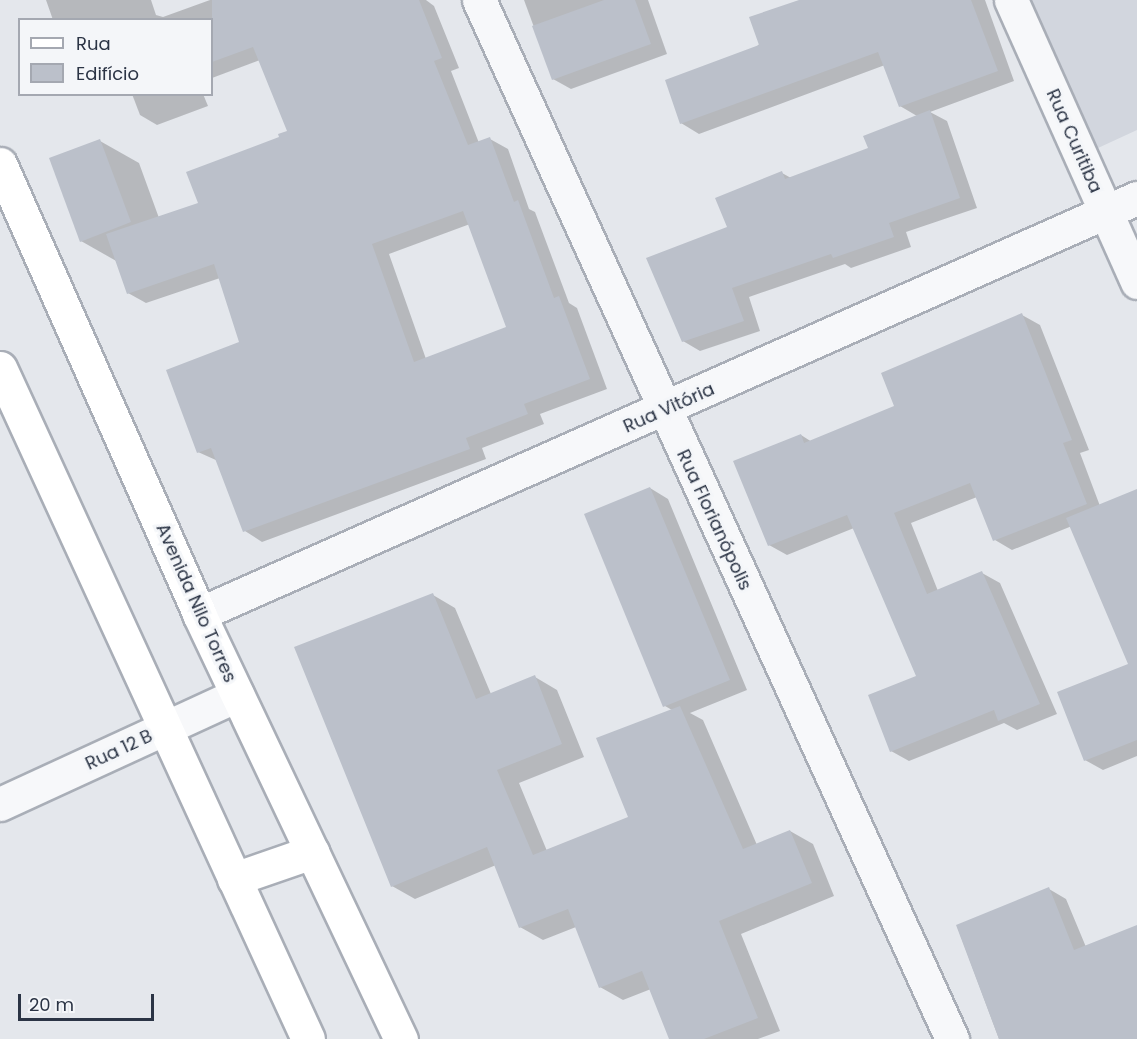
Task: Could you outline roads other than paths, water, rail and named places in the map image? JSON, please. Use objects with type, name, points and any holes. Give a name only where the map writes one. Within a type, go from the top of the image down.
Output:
[{"type":"main road","name":"Avenida Nilo Torres","points":[[0,164],[199,614],[401,1039]]},
{"type":"main road","points":[[0,368],[308,1039]]},
{"type":"main road","points":[[234,879],[312,852]]},
{"type":"street","name":"Rua Florianópolis","points":[[479,0],[663,411],[952,1039]]},
{"type":"street","name":"Rua Curitiba","points":[[1011,0],[1137,282]]},
{"type":"street","name":"Rua Vitória","points":[[199,614],[663,411],[1137,198]]},
{"type":"street","name":"Rua 12 B","points":[[0,804],[237,695]]}]
